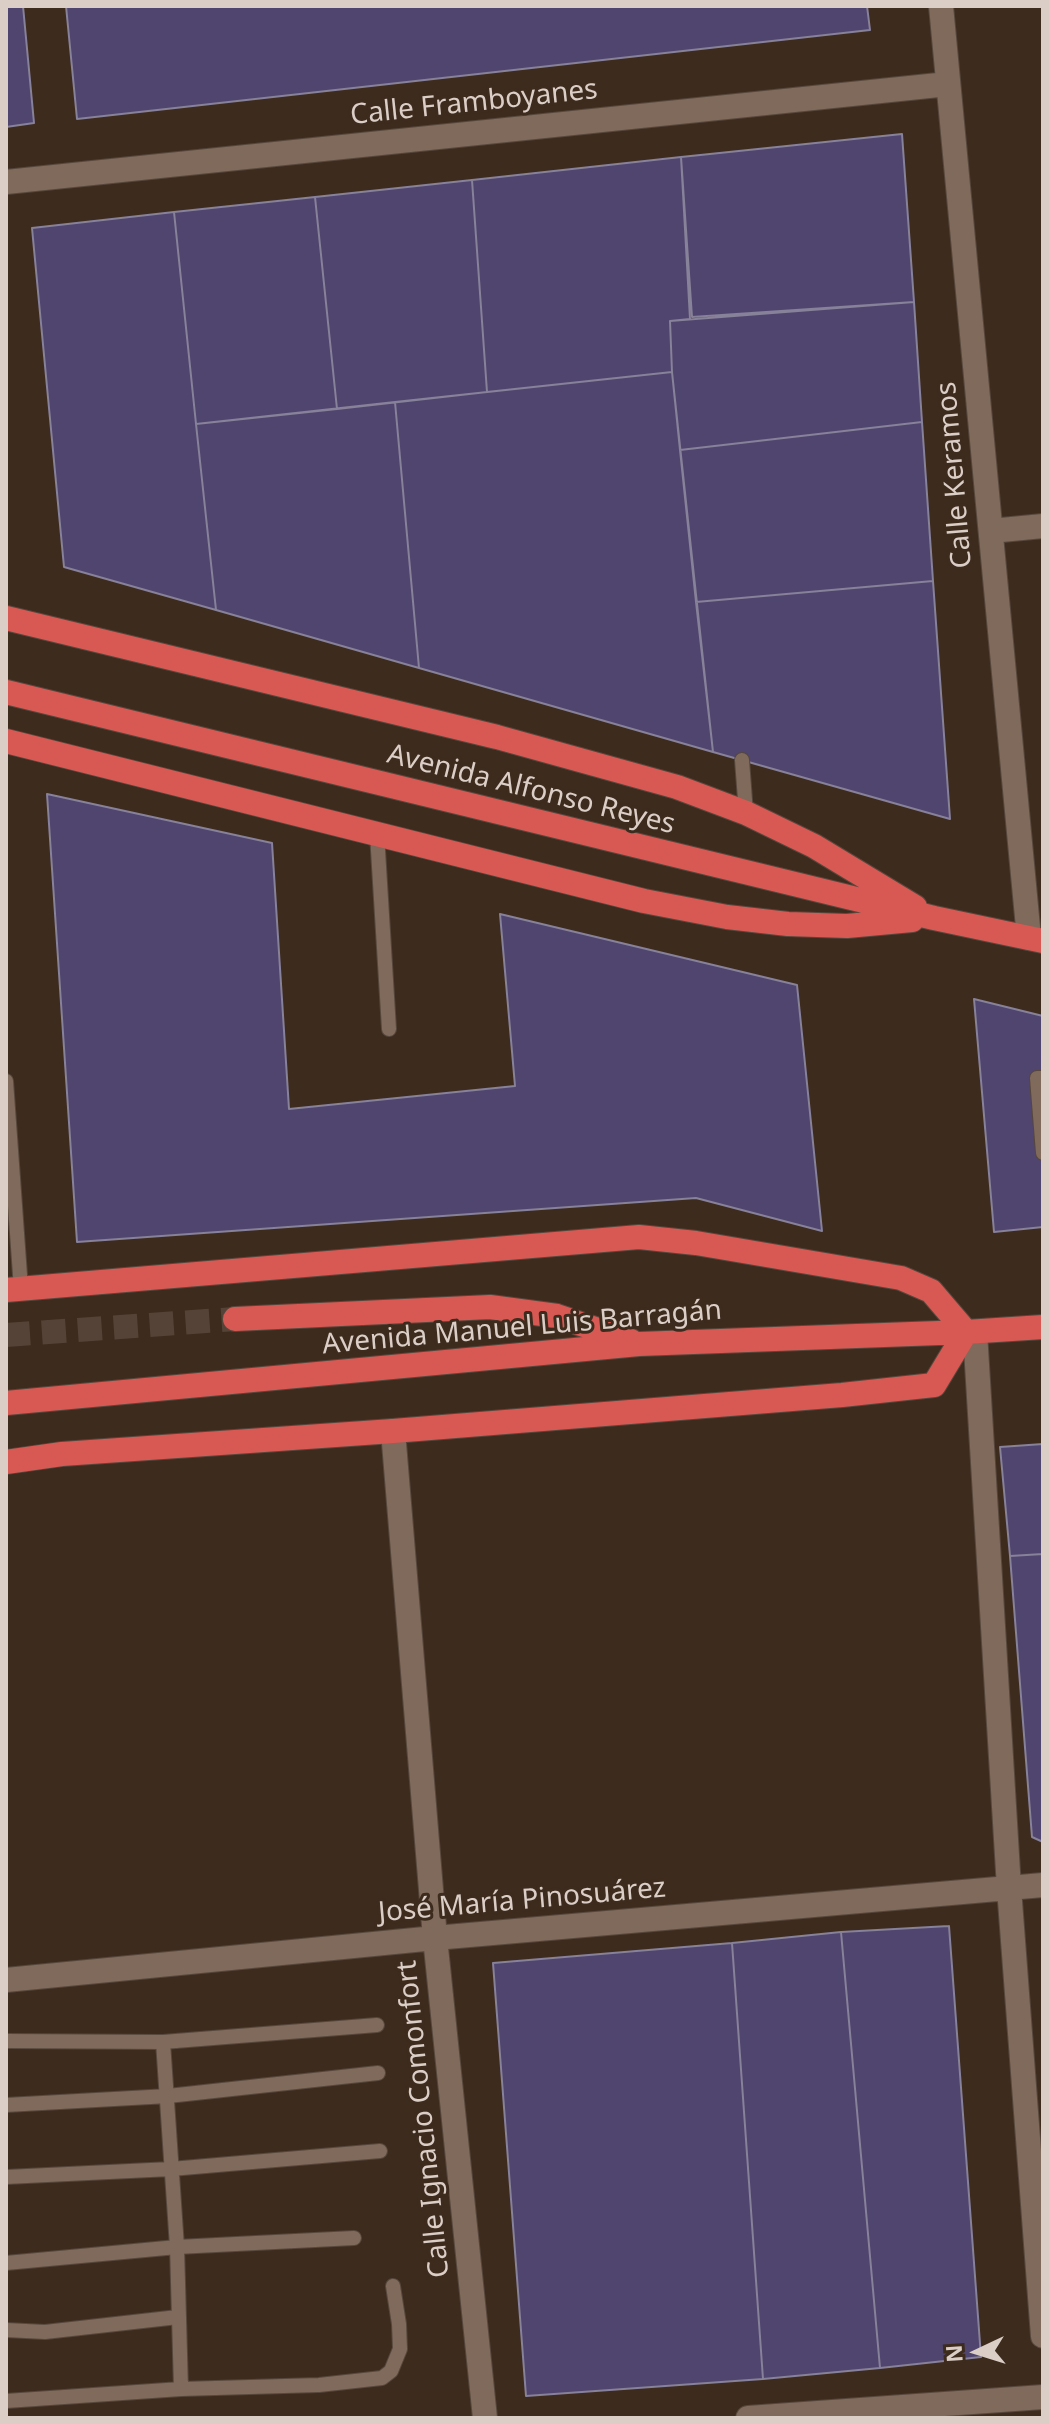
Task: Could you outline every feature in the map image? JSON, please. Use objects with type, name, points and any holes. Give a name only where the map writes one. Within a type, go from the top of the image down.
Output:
[{"type":"highway","points":[[6,618],[497,737],[677,787],[746,813],[843,861],[934,918]]},
{"type":"highway","name":"Avenida Alfonso Reyes","points":[[6,692],[934,918],[1036,939]]},
{"type":"highway","points":[[6,741],[644,901],[727,917],[788,924],[847,926],[934,918]]},
{"type":"highway","points":[[6,1462],[62,1454],[393,1431],[934,1385],[970,1332],[931,1291],[901,1278],[696,1243],[639,1237],[14,1290]]},
{"type":"highway","points":[[235,1319],[490,1307],[557,1316],[639,1344]]},
{"type":"highway","name":"Avenida Manuel Luis Barragán","points":[[6,1403],[639,1344],[1043,1327]]},
{"type":"street","name":"Calle Keramos","points":[[941,6],[991,531],[1036,939]]},
{"type":"street","name":"Calle Framboyanes","points":[[6,182],[948,84]]},
{"type":"street","points":[[991,531],[1043,526]]},
{"type":"street","points":[[970,1332],[1043,2336]]},
{"type":"street","name":"Calle Ignacio Comonfort","points":[[393,1431],[435,1938],[485,2418]]},
{"type":"street","name":"José María Pinosuárez","points":[[6,1980],[435,1938],[1043,1885]]},
{"type":"street","points":[[748,2418],[1043,2397]]},
{"type":"lane","points":[[742,760],[746,813]]},
{"type":"lane","points":[[377,834],[389,1029]]},
{"type":"lane","points":[[1043,1078],[1037,1078],[1043,1153]]},
{"type":"lane","points":[[6,1081],[14,1290]]},
{"type":"lane","points":[[6,2041],[163,2042],[377,2025]]},
{"type":"lane","points":[[163,2042],[177,2247],[181,2389]]},
{"type":"lane","points":[[6,2105],[168,2096],[378,2073]]},
{"type":"lane","points":[[6,2177],[171,2169],[380,2151]]},
{"type":"lane","points":[[6,2263],[177,2247],[354,2238]]},
{"type":"lane","points":[[6,2401],[181,2389],[319,2385],[382,2378],[391,2371],[400,2349],[393,2286]]},
{"type":"lane","points":[[6,2330],[45,2332],[178,2317]]},
{"type":"building","points":[[6,6],[23,6],[34,123],[6,127]]},
{"type":"building","points":[[66,6],[867,6],[870,30],[77,119]]},
{"type":"building","points":[[902,134],[914,302],[692,317],[681,157]]},
{"type":"building","points":[[681,157],[690,319],[670,321],[672,372],[487,392],[472,180]]},
{"type":"building","points":[[472,180],[487,392],[337,409],[315,197]]},
{"type":"building","points":[[315,197],[337,409],[196,424],[174,212]]},
{"type":"building","points":[[174,212],[216,610],[64,567],[32,228]]},
{"type":"building","points":[[914,302],[922,422],[680,450],[670,321]]},
{"type":"building","points":[[672,372],[713,752],[419,668],[395,402]]},
{"type":"building","points":[[395,402],[419,668],[216,610],[196,424]]},
{"type":"building","points":[[922,422],[933,581],[696,602],[680,450]]},
{"type":"building","points":[[933,581],[950,819],[713,752],[696,602]]},
{"type":"building","points":[[47,794],[272,843],[289,1109],[515,1086],[500,914],[797,985],[822,1231],[696,1198],[77,1242]]},
{"type":"building","points":[[974,999],[1043,1016],[1043,1227],[994,1232]]},
{"type":"building","points":[[1043,1444],[1043,1554],[1010,1556],[1000,1447]]},
{"type":"building","points":[[1043,1554],[1043,1842],[1032,1837],[1010,1556]]},
{"type":"building","points":[[949,1926],[981,2357],[880,2368],[841,1932]]},
{"type":"building","points":[[841,1932],[880,2368],[763,2379],[732,1943]]},
{"type":"building","points":[[732,1943],[763,2379],[526,2396],[493,1963]]},
{"type":"tunnel","points":[[6,1335],[235,1319]]}]
